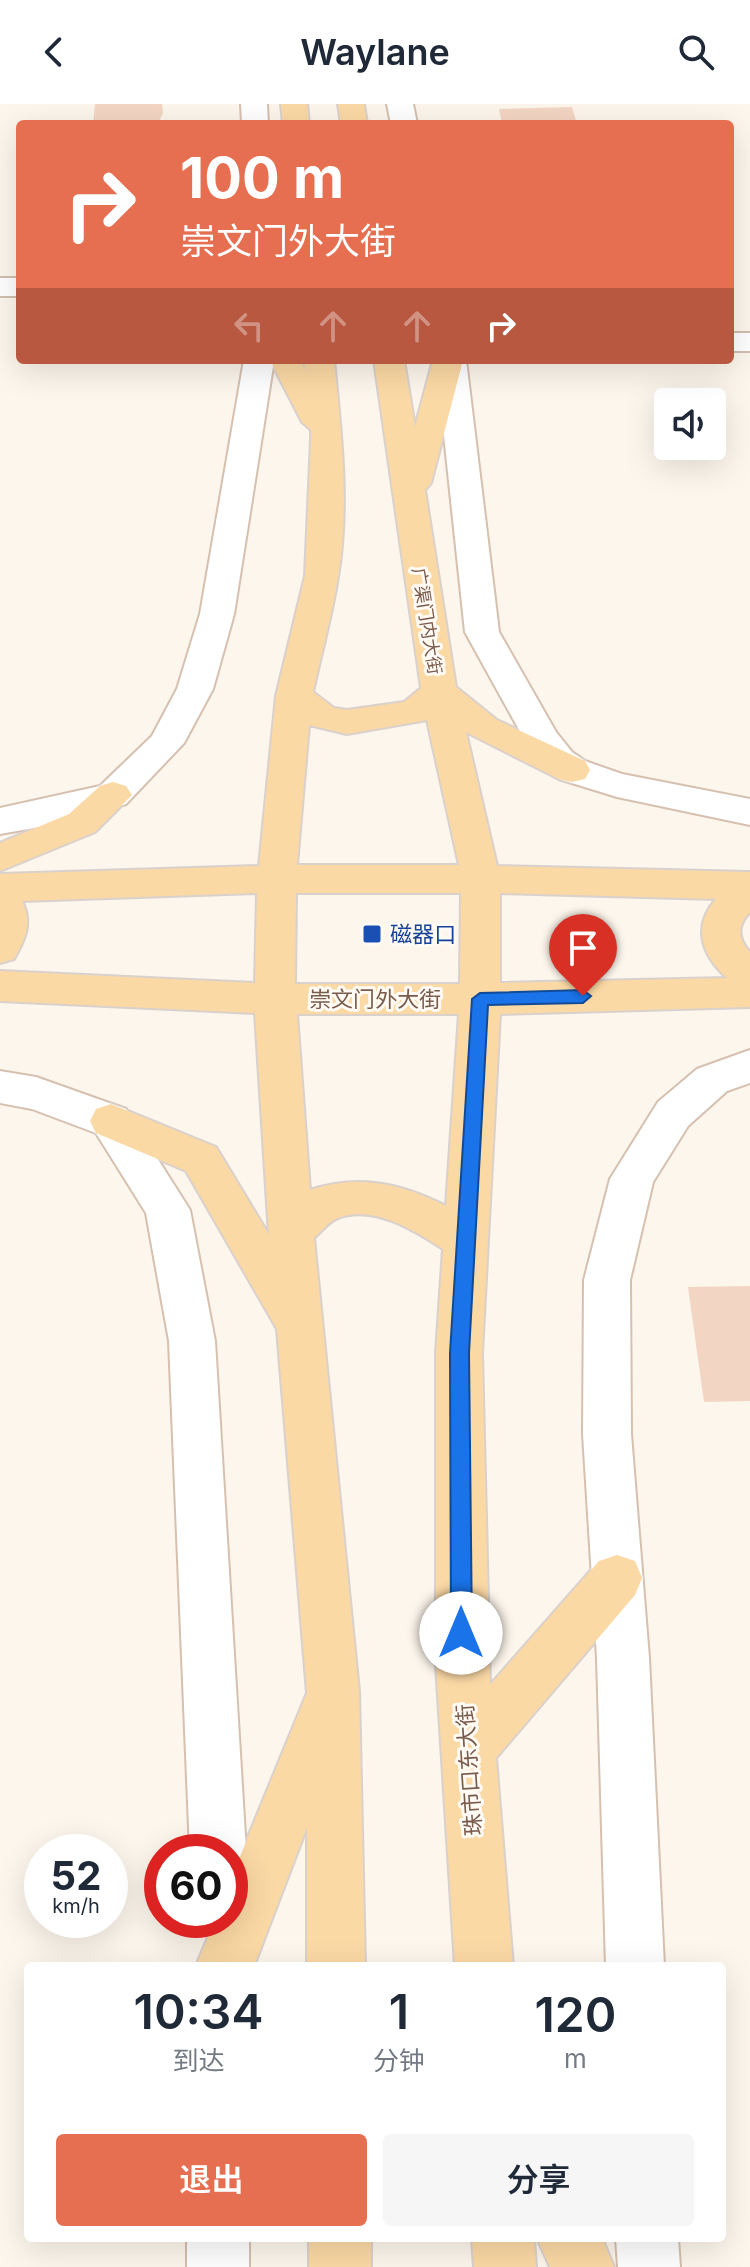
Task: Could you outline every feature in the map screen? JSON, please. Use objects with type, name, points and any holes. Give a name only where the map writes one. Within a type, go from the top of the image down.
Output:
[{"type":"main road","points":[[287,364],[327,440]]},
{"type":"main road","points":[[319,364],[327,440],[322,576],[294,696],[277,879],[275,999],[291,1232],[333,1691],[336,1962]]},
{"type":"main road","name":"广渠门内大街","points":[[390,364],[439,692],[481,879],[480,999]]},
{"type":"main road","points":[[410,501],[449,364]]},
{"type":"main road","points":[[294,696],[324,718],[347,722],[414,712],[439,692],[484,728],[572,770]]},
{"type":"main road","points":[[0,858],[82,823],[113,795]]},
{"type":"main road","points":[[0,888],[277,879],[481,879],[750,886]]},
{"type":"main road","points":[[750,893],[726,910],[719,920],[719,932],[732,959],[750,974]]},
{"type":"main road","points":[[0,896],[9,910],[10,929],[0,949]]},
{"type":"main road","name":"崇文门外大街","points":[[0,986],[275,999],[480,999],[750,992]]},
{"type":"main road","name":"珠市口东大街","points":[[480,999],[464,1240],[460,1400],[462,1664],[484,1962]]},
{"type":"main road","points":[[111,1121],[201,1159],[300,1328]]},
{"type":"main road","points":[[291,1232],[328,1201],[373,1198],[426,1214],[464,1240]]},
{"type":"main road","points":[[468,1750],[617,1578]]},
{"type":"main road","points":[[226,1962],[333,1691]]},
{"type":"main road","points":[[340,2242],[340,2267]]},
{"type":"main road","points":[[503,2242],[505,2267]]},
{"type":"main road","points":[[570,2242],[583,2267]]},
{"type":"street","points":[[0,821],[113,795],[166,743],[195,689],[217,614],[258,364]]},
{"type":"street","points":[[450,364],[482,632],[541,738],[559,761],[572,770],[617,785],[750,812]]},
{"type":"street","points":[[635,1962],[623,1658],[607,1434],[607,1280],[632,1179],[673,1114],[712,1080],[750,1066]]},
{"type":"street","points":[[0,1087],[36,1093],[111,1121],[168,1210],[192,1341],[217,1834]]},
{"type":"street","points":[[222,1938],[224,1962]]},
{"type":"street","points":[[218,2242],[218,2267]]},
{"type":"street","points":[[647,2242],[649,2267]]},
{"type":"building","points":[[95,104],[162,104],[160,120],[93,120]]},
{"type":"building","points":[[572,107],[576,120],[501,120],[499,109]]},
{"type":"building","points":[[750,1286],[750,1401],[704,1402],[688,1287]]},
{"type":"place","name":"磁器口","points":[[372,934]]},
{"type":"route","points":[[461,1633],[459,1353],[480,999],[583,996]]}]
